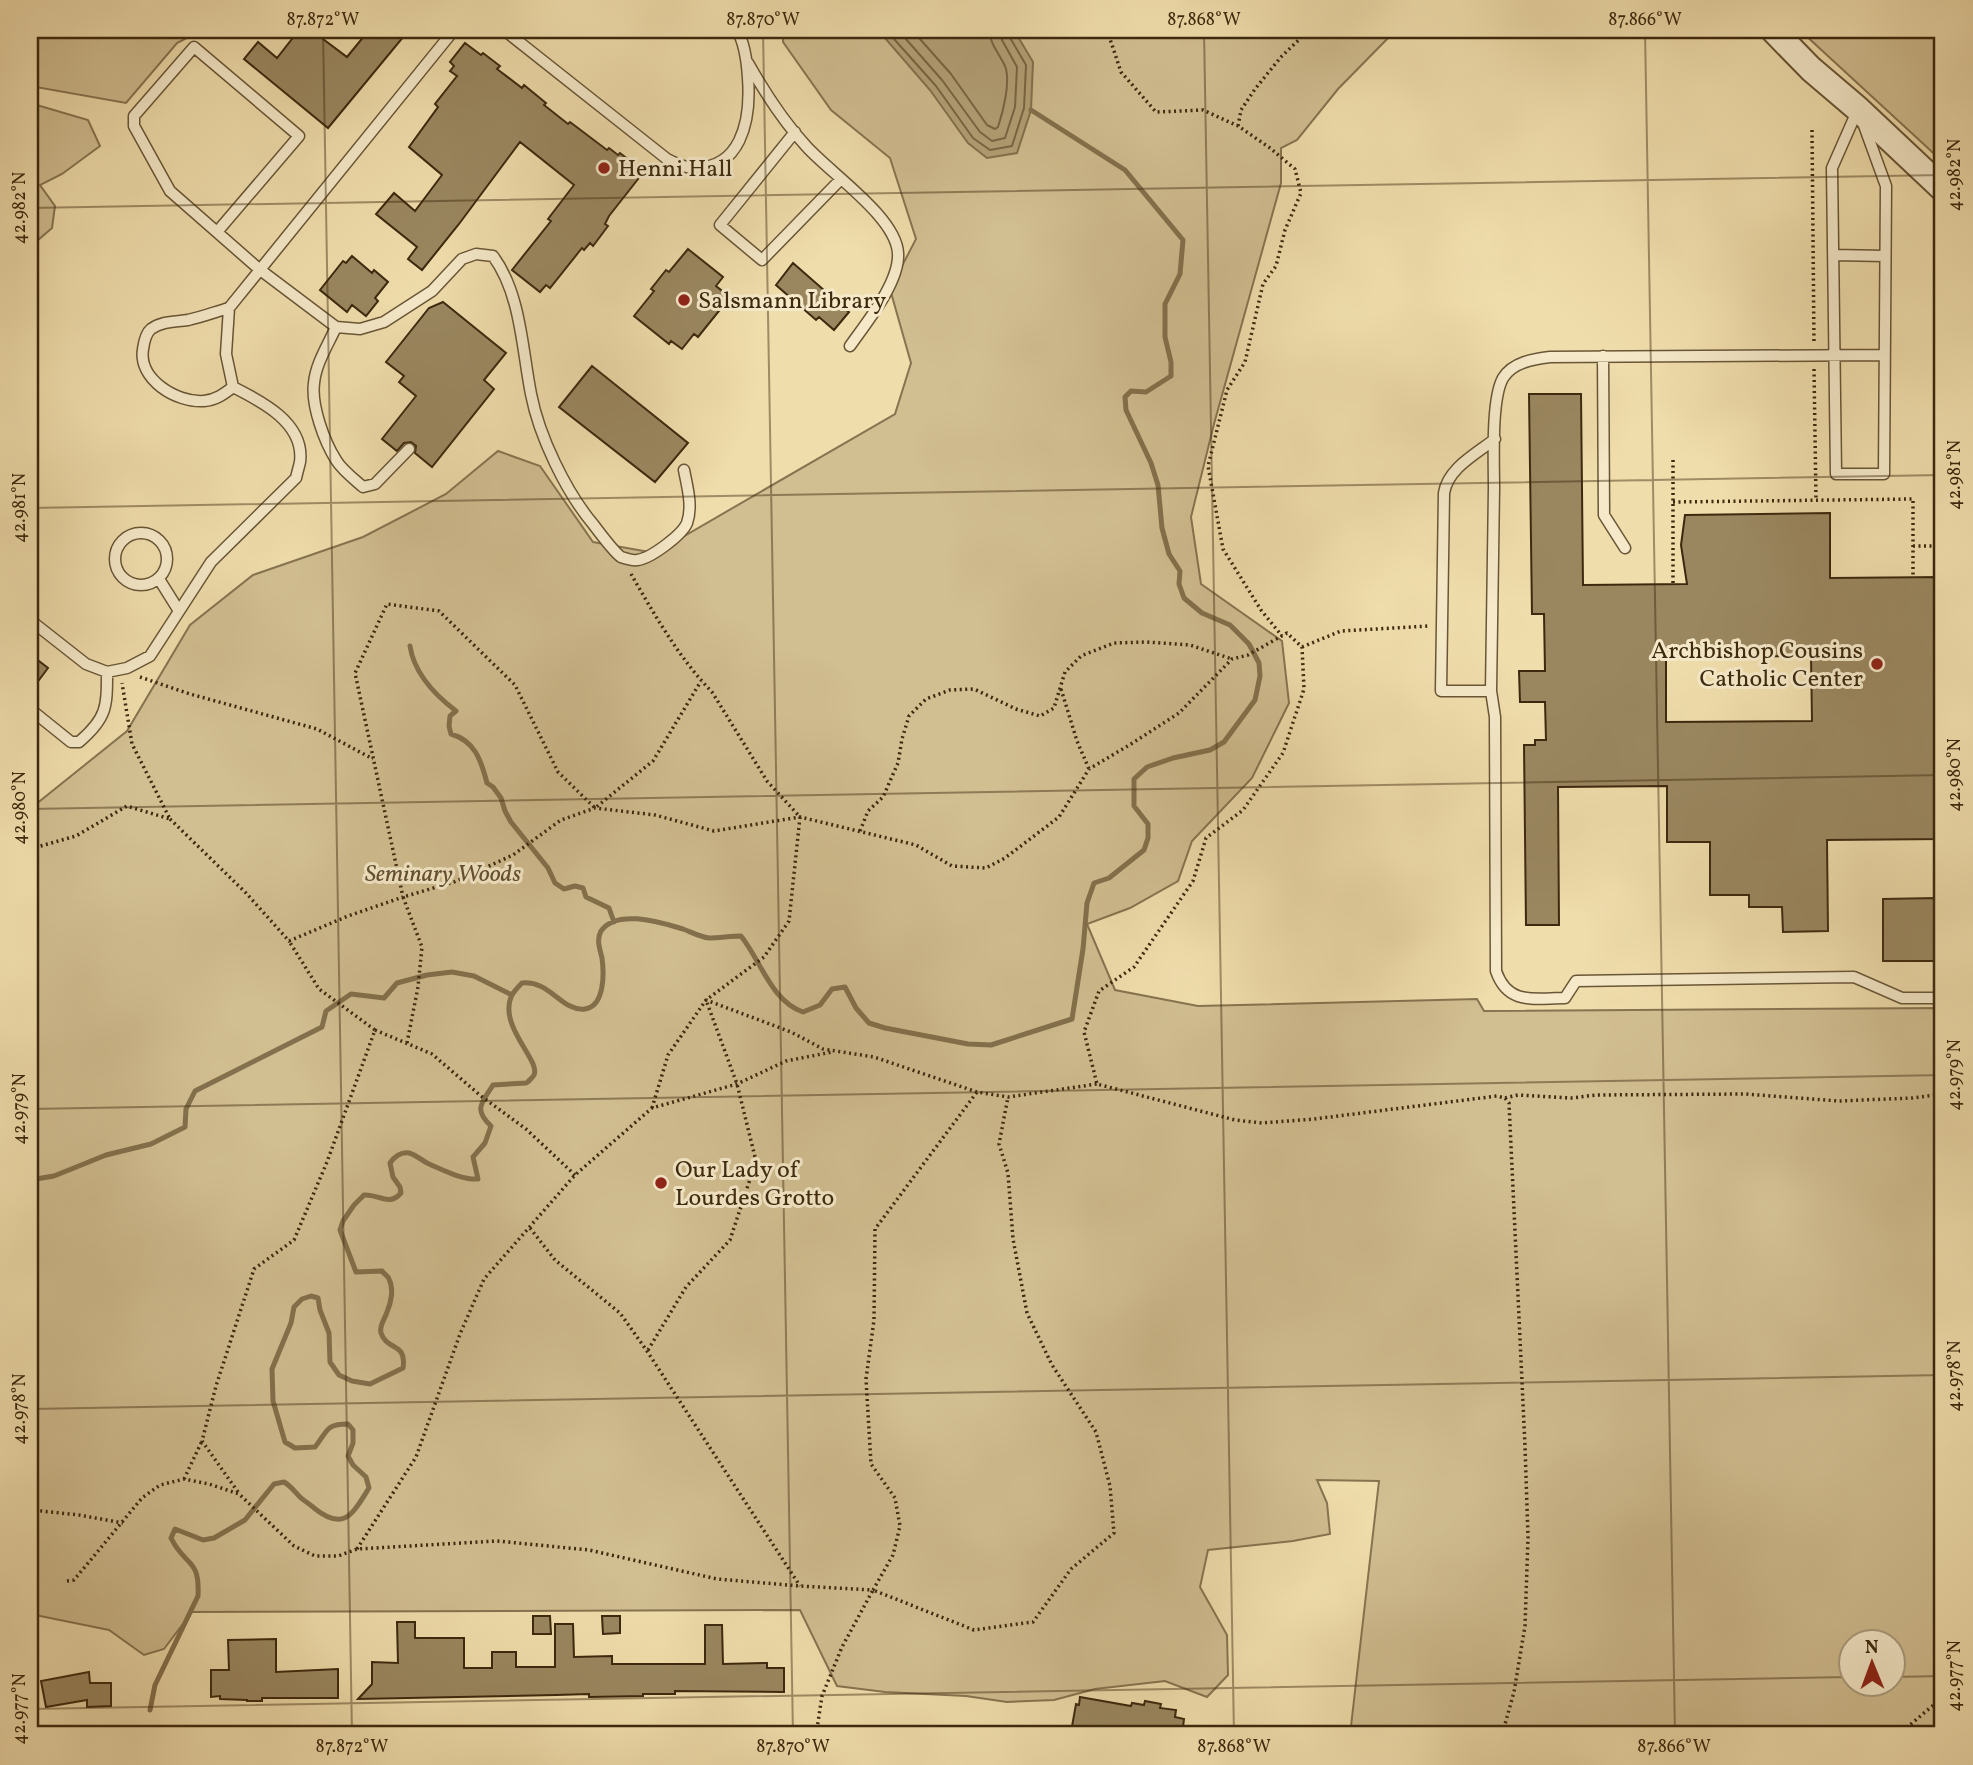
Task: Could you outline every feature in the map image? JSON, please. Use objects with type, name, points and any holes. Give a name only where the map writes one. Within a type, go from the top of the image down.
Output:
[{"type":"street","points":[[1773,30],[1811,69],[1943,189]]},
{"type":"lane","points":[[233,387],[226,354],[229,308],[454,30]]},
{"type":"lane","points":[[504,30],[667,159],[686,167],[708,167],[725,159],[739,144],[746,122],[749,98],[746,60],[737,30]]},
{"type":"lane","points":[[217,232],[299,136],[194,47],[134,116],[134,126],[170,191],[259,270],[336,327],[360,329],[384,322],[432,291],[462,259],[476,254],[493,256],[502,268],[513,300],[532,398],[554,460],[582,512],[621,557],[637,560],[681,534],[688,521],[690,502],[684,470]]},
{"type":"lane","points":[[746,60],[772,104],[806,147],[883,220],[894,235],[899,254],[895,272],[885,293],[850,346]]},
{"type":"lane","points":[[1858,109],[1885,186],[1884,474],[1836,474],[1832,168],[1858,109]]},
{"type":"lane","points":[[795,132],[720,225],[762,260],[841,179]]},
{"type":"lane","points":[[1834,256],[1885,256]]},
{"type":"lane","points":[[229,308],[189,320],[162,324],[149,331],[141,358],[147,374],[180,398],[203,401],[220,397],[233,387]]},
{"type":"lane","points":[[336,327],[320,360],[314,381],[314,395],[322,432],[337,462],[363,487],[375,484],[409,449]]},
{"type":"lane","points":[[1884,355],[1550,357],[1532,359],[1515,366],[1504,375],[1497,391],[1495,439],[1491,691],[1495,717],[1496,971],[1500,983],[1511,994],[1522,998],[1565,998],[1576,981],[1854,977],[1902,998],[1943,998]]},
{"type":"lane","points":[[1603,356],[1604,515],[1625,548]]},
{"type":"lane","points":[[30,620],[86,664],[107,672],[127,668],[150,656],[211,562],[296,478],[300,459],[297,440],[289,426],[263,402],[233,387]]},
{"type":"lane","points":[[1491,691],[1441,691],[1444,493],[1446,482],[1453,472],[1495,439]]},
{"type":"lane","points":[[142,532],[159,539],[168,554],[164,572],[159,579],[142,585],[134,584],[120,574],[115,559],[120,543],[126,537],[142,532]]},
{"type":"lane","points":[[159,579],[179,611]]},
{"type":"lane","points":[[30,709],[71,741],[79,742],[103,716],[107,672]]},
{"type":"path","points":[[1107,30],[1121,72],[1156,113],[1203,110],[1238,126],[1295,169],[1301,193],[1285,230],[1276,266],[1263,284],[1245,362],[1227,390],[1208,466],[1223,549],[1261,610],[1282,636]]},
{"type":"path","points":[[1238,126],[1241,110],[1255,89],[1281,57],[1309,30]]},
{"type":"path","points":[[1812,130],[1816,500]]},
{"type":"path","points":[[1673,460],[1674,584]]},
{"type":"path","points":[[1673,502],[1913,499],[1913,577]]},
{"type":"path","points":[[1913,546],[1943,546]]},
{"type":"path","points":[[621,557],[655,616],[701,681],[712,692],[767,781],[800,817],[789,921],[764,957],[706,1000],[668,1055],[652,1108]]},
{"type":"path","points":[[407,1043],[418,987],[422,947],[403,897],[355,673],[387,604],[439,611],[515,685],[558,772],[595,808],[655,815],[714,831],[800,817],[916,845],[952,866],[986,868],[1005,858],[1059,817],[1088,769],[1179,713],[1232,659],[1248,655],[1287,633],[1302,648],[1304,689],[1283,753],[1243,810],[1206,838],[1193,881],[1134,967],[1099,991],[1084,1032],[1097,1084]]},
{"type":"path","points":[[1302,648],[1341,631],[1442,626]]},
{"type":"path","points":[[860,831],[867,811],[883,797],[898,763],[909,716],[926,699],[950,690],[974,689],[1016,709],[1040,716],[1054,708],[1065,672],[1081,656],[1114,643],[1190,645],[1232,659]]},
{"type":"path","points":[[374,760],[317,729],[190,694],[119,669],[132,744],[170,819],[246,893],[289,941],[319,989],[375,1030],[432,1054],[481,1096],[526,1129],[575,1175]]},
{"type":"path","points":[[289,941],[348,916],[454,882],[520,850],[561,820],[595,808],[653,761],[701,681]]},
{"type":"path","points":[[1060,688],[1088,769]]},
{"type":"path","points":[[30,849],[76,836],[127,806],[170,819]]},
{"type":"path","points":[[706,1000],[791,1032],[823,1049],[874,1057],[977,1092],[1008,1097],[1097,1084],[1235,1120],[1262,1123],[1518,1095],[1571,1098],[1596,1095],[1745,1094],[1839,1101],[1943,1094]]},
{"type":"path","points":[[647,1351],[686,1287],[730,1240],[755,1161],[737,1084],[706,1000]]},
{"type":"path","points":[[184,1479],[202,1441],[216,1386],[254,1269],[294,1240],[327,1162],[375,1030]]},
{"type":"path","points":[[357,1549],[416,1457],[460,1334],[484,1279],[575,1175],[652,1108],[737,1084],[786,1061],[838,1051]]},
{"type":"path","points":[[816,1735],[822,1696],[842,1647],[893,1555],[900,1526],[895,1498],[871,1464],[866,1379],[874,1320],[875,1229],[977,1092]]},
{"type":"path","points":[[202,1441],[239,1494],[293,1546],[315,1556],[338,1556],[357,1549],[497,1541],[589,1550],[718,1579],[873,1590],[974,1630],[1033,1622],[1071,1569],[1114,1533],[1111,1486],[1096,1432],[1052,1365],[1027,1313],[1013,1239],[1008,1173],[999,1144],[1008,1097]]},
{"type":"path","points":[[1502,1735],[1514,1692],[1525,1626],[1528,1537],[1509,1103],[1505,1098]]},
{"type":"path","points":[[530,1228],[555,1260],[620,1313],[800,1586]]},
{"type":"path","points":[[67,1581],[74,1580],[142,1498],[160,1485],[184,1479],[239,1494]]},
{"type":"path","points":[[30,1502],[32,1510],[122,1522]]},
{"type":"path","points":[[1898,1735],[1943,1697]]},
{"type":"green space","points":[[30,30],[202,30],[177,43],[126,103],[30,86]]},
{"type":"green space","name":"Seminary Woods","points":[[784,30],[1396,30],[1338,89],[1297,140],[1281,148],[1281,183],[1191,517],[1201,584],[1282,641],[1289,703],[1252,778],[1192,841],[1178,881],[1130,908],[1087,924],[1115,990],[1198,1006],[1477,999],[1484,1011],[1943,1008],[1943,1735],[1350,1735],[1379,1481],[1317,1480],[1327,1503],[1330,1534],[1293,1541],[1208,1550],[1200,1587],[1227,1635],[1228,1675],[1207,1697],[1165,1681],[1095,1689],[1054,1700],[1007,1702],[966,1696],[885,1692],[837,1686],[800,1610],[192,1612],[164,1649],[144,1655],[109,1630],[30,1614],[30,809],[127,731],[190,625],[253,575],[363,537],[446,494],[498,451],[540,466],[593,542],[655,553],[895,414],[911,363],[890,289],[916,239],[890,158],[831,110],[783,42]]},
{"type":"green space","points":[[1799,30],[1943,30],[1943,162],[1803,33]]},
{"type":"green space","points":[[30,103],[88,120],[100,146],[62,174],[40,185],[55,206],[52,228],[30,247]]},
{"type":"water","points":[[878,30],[1014,30],[1033,62],[1031,110],[1017,153],[987,158],[968,143],[930,90]]},
{"type":"building","points":[[299,30],[311,30],[347,57],[369,30],[409,30],[328,128],[244,59],[258,42],[277,58]]},
{"type":"building","name":"Henni Hall","points":[[465,43],[500,66],[497,69],[522,88],[524,85],[568,124],[570,122],[607,150],[609,148],[618,155],[620,153],[642,174],[609,216],[605,224],[608,226],[593,246],[590,243],[584,250],[582,248],[550,288],[546,285],[540,292],[512,270],[551,221],[548,219],[574,185],[520,142],[422,270],[408,259],[417,247],[376,214],[394,193],[415,211],[442,175],[409,147],[438,107],[435,104],[457,76],[450,71],[454,66],[450,62]]},
{"type":"building","name":"Salsmann Library","points":[[688,249],[723,277],[716,286],[726,294],[719,303],[723,306],[698,337],[694,334],[682,349],[671,341],[669,344],[634,316],[654,291],[651,289],[666,270],[669,272]]},
{"type":"building","points":[[352,256],[388,282],[375,298],[378,301],[366,316],[352,305],[347,312],[320,290],[343,261],[346,263]]},
{"type":"building","points":[[793,263],[849,312],[834,330],[819,317],[816,320],[776,285]]},
{"type":"building","points":[[443,302],[506,353],[484,380],[494,389],[432,467],[415,453],[416,446],[411,442],[404,443],[397,451],[382,439],[416,396],[399,382],[404,376],[386,362],[429,308]]},
{"type":"building","points":[[592,366],[688,443],[655,482],[559,407]]},
{"type":"building","name":"Archbishop Cousins Catholic Center","points":[[1529,394],[1581,394],[1583,585],[1687,584],[1681,545],[1685,515],[1830,513],[1830,578],[1943,577],[1943,839],[1827,840],[1828,931],[1783,932],[1782,907],[1749,907],[1749,895],[1710,895],[1710,842],[1667,842],[1667,786],[1558,787],[1559,925],[1526,925],[1524,745],[1535,745],[1535,740],[1546,740],[1545,702],[1520,702],[1519,671],[1545,671],[1544,614],[1532,614]],"holes":[[[1811,656],[1812,721],[1666,722],[1666,657]]]},
{"type":"building","points":[[30,654],[48,668],[30,692]]},
{"type":"building","points":[[1935,898],[1936,961],[1883,961],[1883,899]]},
{"type":"building","points":[[533,1616],[550,1616],[551,1634],[533,1634]]},
{"type":"building","points":[[602,1616],[620,1616],[620,1633],[603,1634]]},
{"type":"building","points":[[397,1622],[415,1622],[415,1638],[464,1638],[464,1668],[492,1668],[492,1652],[516,1652],[516,1667],[555,1667],[555,1624],[573,1624],[574,1657],[612,1656],[612,1664],[705,1664],[705,1625],[722,1625],[723,1664],[767,1663],[767,1668],[784,1668],[784,1692],[675,1691],[675,1694],[643,1696],[589,1697],[589,1694],[358,1699],[372,1684],[372,1662],[398,1663]]},
{"type":"building","points":[[276,1639],[276,1672],[338,1669],[338,1698],[262,1698],[262,1701],[247,1701],[211,1697],[211,1670],[229,1670],[228,1640]]},
{"type":"building","points":[[89,1672],[90,1683],[111,1683],[111,1706],[87,1707],[87,1700],[46,1707],[41,1681]]},
{"type":"building","points":[[1080,1697],[1131,1706],[1132,1703],[1144,1705],[1145,1701],[1161,1704],[1160,1708],[1176,1710],[1175,1717],[1184,1719],[1182,1735],[1082,1735],[1071,1732],[1076,1704],[1079,1705]]},
{"type":"waterway","points":[[150,1710],[155,1685],[198,1596],[194,1568],[171,1538],[175,1529],[203,1540],[214,1538],[245,1520],[274,1484],[284,1482],[324,1515],[340,1519],[352,1513],[369,1488],[366,1477],[348,1456],[353,1443],[353,1430],[348,1424],[331,1427],[315,1447],[295,1448],[285,1442],[273,1401],[272,1369],[291,1323],[294,1307],[302,1299],[311,1296],[318,1298],[329,1333],[330,1362],[339,1375],[352,1381],[370,1384],[403,1368],[402,1354],[384,1339],[381,1333],[391,1296],[389,1279],[382,1271],[356,1272],[340,1230],[343,1221],[364,1195],[388,1200],[401,1193],[390,1163],[401,1154],[412,1154],[453,1174],[478,1179],[473,1157],[485,1143],[491,1126],[482,1115],[483,1101],[493,1085],[526,1083],[534,1075],[535,1069],[515,1031],[509,1008],[512,995],[522,983],[540,986],[577,1009],[592,1007],[600,995],[603,980],[599,941],[601,931],[618,920],[640,919],[674,926],[706,937],[741,936],[775,990],[792,1007],[803,1012],[820,1005],[832,989],[845,987],[856,1008],[869,1023],[968,1044],[991,1045],[1072,1019],[1087,903],[1094,883],[1109,878],[1144,850],[1148,838],[1148,824],[1134,806],[1134,779],[1147,767],[1210,750],[1224,742],[1255,700],[1260,676],[1259,663],[1249,644],[1230,625],[1202,613],[1184,598],[1179,584],[1180,571],[1169,554],[1162,528],[1158,485],[1151,463],[1126,410],[1125,397],[1131,391],[1146,392],[1171,376],[1171,362],[1165,337],[1165,304],[1180,274],[1183,240],[1125,170],[1031,110]]},
{"type":"waterway","points":[[410,646],[416,665],[427,683],[456,711],[450,716],[451,734],[466,741],[476,752],[487,783],[501,798],[511,822],[548,868],[555,883],[564,889],[575,886],[583,888],[586,897],[609,908],[614,922]]},
{"type":"waterway","points":[[30,1180],[54,1176],[106,1155],[151,1144],[185,1127],[186,1109],[195,1091],[322,1027],[326,1011],[351,994],[384,998],[397,983],[452,972],[474,976],[512,995]]},
{"type":"place","name":"Henni Hall","points":[[604,168]]},
{"type":"place","name":"Salsmann Library","points":[[684,300]]},
{"type":"place","name":"Archbishop Cousins Catholic Center","points":[[1877,664]]},
{"type":"place","name":"Our Lady of Lourdes Grotto","points":[[661,1183]]}]
